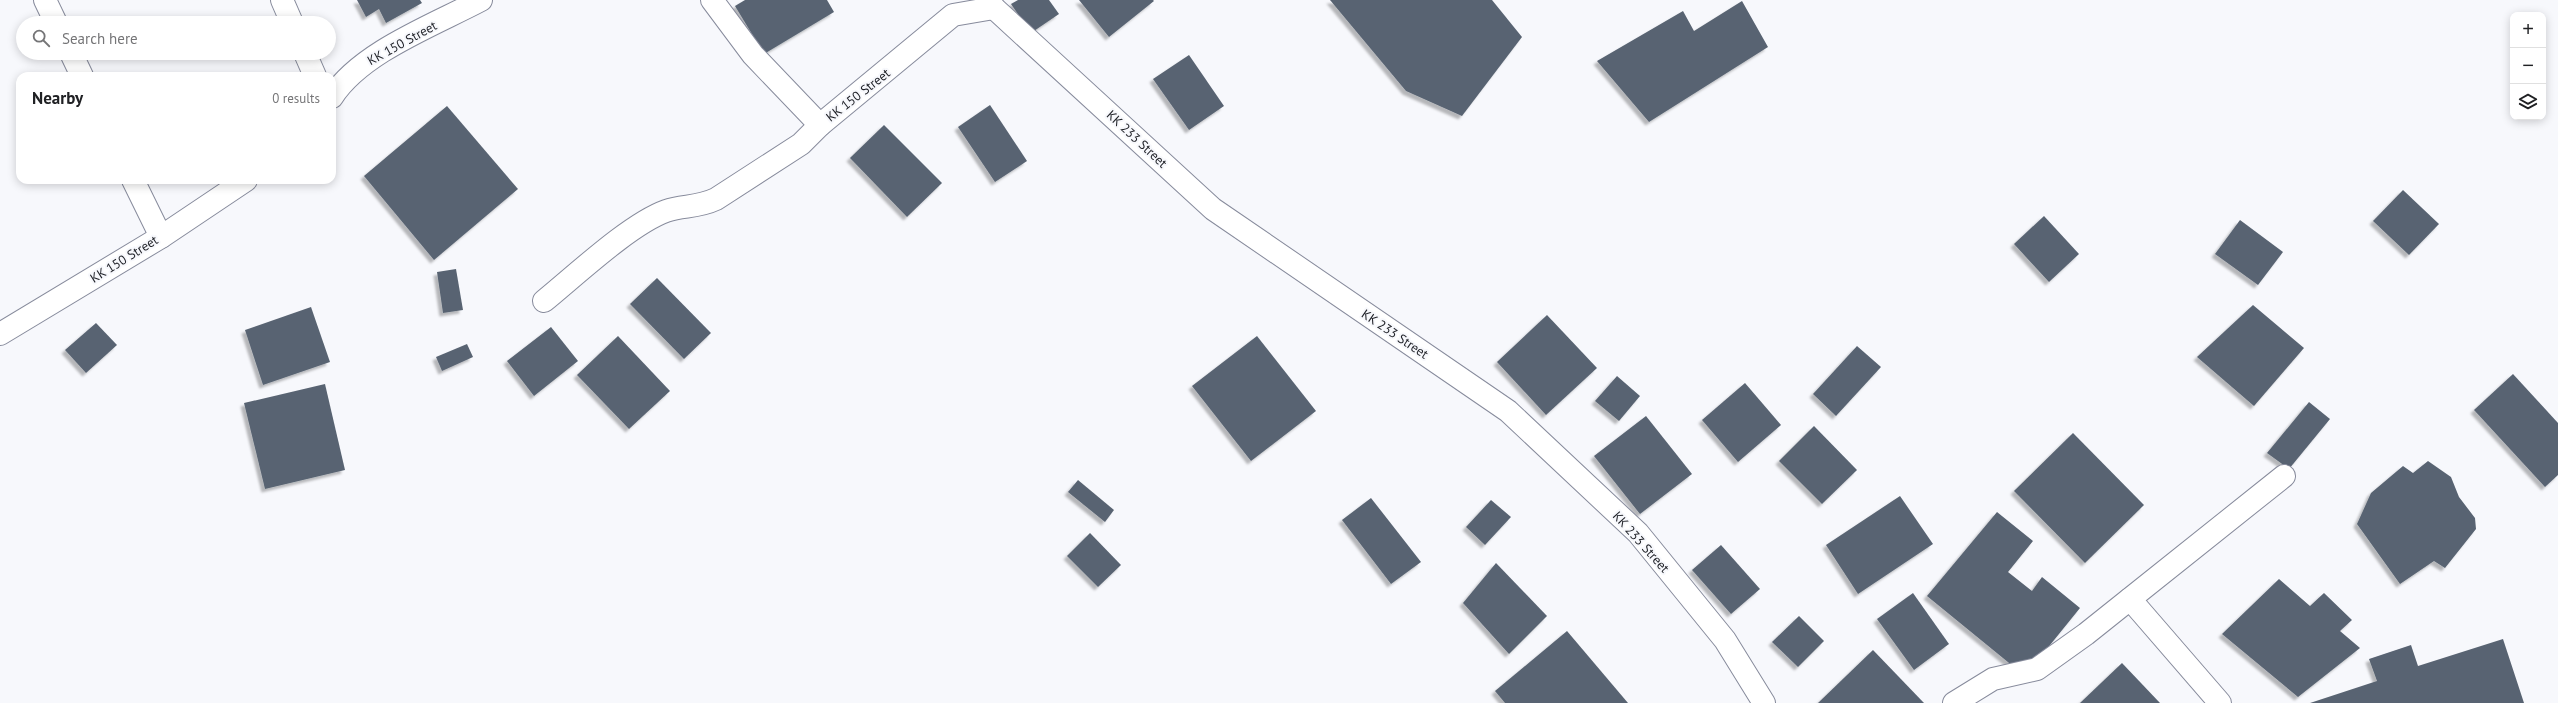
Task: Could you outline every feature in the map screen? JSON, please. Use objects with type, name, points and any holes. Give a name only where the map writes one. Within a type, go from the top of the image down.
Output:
[{"type":"street","points":[[45,0],[53,16]]},
{"type":"street","points":[[282,0],[289,16]]},
{"type":"street","name":"KK 150 Street","points":[[336,91],[342,81],[374,56],[481,0]]},
{"type":"street","name":"KK 150 Street","points":[[712,0],[753,55],[820,125],[953,16],[992,4]]},
{"type":"street","name":"KK 233 Street","points":[[992,4],[1213,209],[1508,411],[1638,533],[1725,640],[1764,703]]},
{"type":"street","points":[[74,60],[80,72]]},
{"type":"street","points":[[308,60],[313,72]]},
{"type":"street","points":[[544,301],[620,240],[653,218],[667,211],[704,205],[716,199],[801,144],[820,125]]},
{"type":"street","points":[[135,184],[161,237]]},
{"type":"street","name":"KK 150 Street","points":[[0,334],[161,237],[240,184]]},
{"type":"street","points":[[1954,703],[1993,679],[2037,669],[2130,598],[2284,476]]},
{"type":"street","points":[[2130,598],[2220,703]]},
{"type":"building","points":[[357,0],[420,0],[422,3],[386,23],[379,9],[366,17]]},
{"type":"building","points":[[745,0],[827,0],[834,12],[764,54],[735,6]]},
{"type":"building","points":[[1018,0],[1049,0],[1059,14],[1031,33],[1011,4]]},
{"type":"building","points":[[1079,0],[1153,0],[1154,1],[1109,37]]},
{"type":"building","points":[[1330,0],[1492,0],[1522,37],[1462,116],[1406,91]]},
{"type":"building","points":[[1742,1],[1768,47],[1649,122],[1597,61],[1683,11],[1694,31]]},
{"type":"building","points":[[1189,55],[1224,106],[1189,130],[1153,79]]},
{"type":"building","points":[[990,105],[1027,161],[995,182],[958,127]]},
{"type":"building","points":[[447,106],[518,189],[434,260],[364,176]]},
{"type":"building","points":[[884,125],[942,183],[907,217],[850,158]]},
{"type":"building","points":[[2403,190],[2439,224],[2409,255],[2373,221]]},
{"type":"building","points":[[2044,216],[2079,254],[2049,282],[2014,244]]},
{"type":"building","points":[[2240,220],[2283,252],[2258,285],[2215,254]]},
{"type":"building","points":[[456,269],[463,310],[443,313],[437,272]]},
{"type":"building","points":[[657,278],[711,333],[684,359],[630,304]]},
{"type":"building","points":[[2253,305],[2304,348],[2254,406],[2197,357]]},
{"type":"building","points":[[311,307],[330,362],[263,385],[245,330]]},
{"type":"building","points":[[1547,315],[1597,368],[1546,415],[1497,362]]},
{"type":"building","points":[[96,323],[117,345],[86,373],[65,350]]},
{"type":"building","points":[[551,327],[578,361],[534,396],[507,361]]},
{"type":"building","points":[[618,336],[670,391],[629,429],[577,375]]},
{"type":"building","points":[[1257,336],[1316,411],[1251,461],[1192,386]]},
{"type":"building","points":[[467,344],[473,357],[442,371],[436,357]]},
{"type":"building","points":[[1857,346],[1881,367],[1836,416],[1813,394]]},
{"type":"building","points":[[2513,374],[2558,423],[2558,475],[2545,487],[2474,410]]},
{"type":"building","points":[[1617,376],[1640,396],[1619,421],[1595,401]]},
{"type":"building","points":[[1745,383],[1781,425],[1738,462],[1702,420]]},
{"type":"building","points":[[325,384],[345,470],[265,489],[244,403]]},
{"type":"building","points":[[2309,402],[2330,419],[2289,469],[2267,453]]},
{"type":"building","points":[[1646,416],[1692,474],[1640,514],[1594,456]]},
{"type":"building","points":[[1814,426],[1857,470],[1822,504],[1779,461]]},
{"type":"building","points":[[2073,433],[2144,505],[2085,563],[2014,491]]},
{"type":"building","points":[[2428,461],[2451,477],[2459,497],[2475,518],[2476,529],[2445,568],[2434,561],[2400,584],[2357,524],[2371,493],[2403,466],[2413,473]]},
{"type":"building","points":[[1078,480],[1114,510],[1105,522],[1068,492]]},
{"type":"building","points":[[1900,496],[1933,544],[1858,594],[1826,545]]},
{"type":"building","points":[[1371,498],[1421,562],[1391,584],[1342,520]]},
{"type":"building","points":[[1491,500],[1511,517],[1485,545],[1466,527]]},
{"type":"building","points":[[1997,512],[2033,541],[2008,572],[2032,591],[2042,577],[2080,608],[2025,676],[1927,596]]},
{"type":"building","points":[[1090,533],[1121,565],[1098,587],[1067,556]]},
{"type":"building","points":[[1721,545],[1760,589],[1731,614],[1692,570]]},
{"type":"building","points":[[1496,563],[1547,616],[1509,654],[1463,603]]},
{"type":"building","points":[[2279,579],[2310,606],[2324,593],[2352,620],[2340,631],[2360,648],[2298,697],[2222,634]]},
{"type":"building","points":[[1913,593],[1949,644],[1914,670],[1877,619]]},
{"type":"building","points":[[1799,616],[1824,641],[1798,667],[1772,642]]},
{"type":"building","points":[[1567,631],[1628,703],[1505,703],[1495,691]]},
{"type":"building","points":[[2503,639],[2524,703],[2310,703],[2377,681],[2369,659],[2411,645],[2418,666]]},
{"type":"building","points":[[1873,650],[1924,703],[1818,703]]},
{"type":"building","points":[[2122,663],[2160,703],[2080,703]]}]
